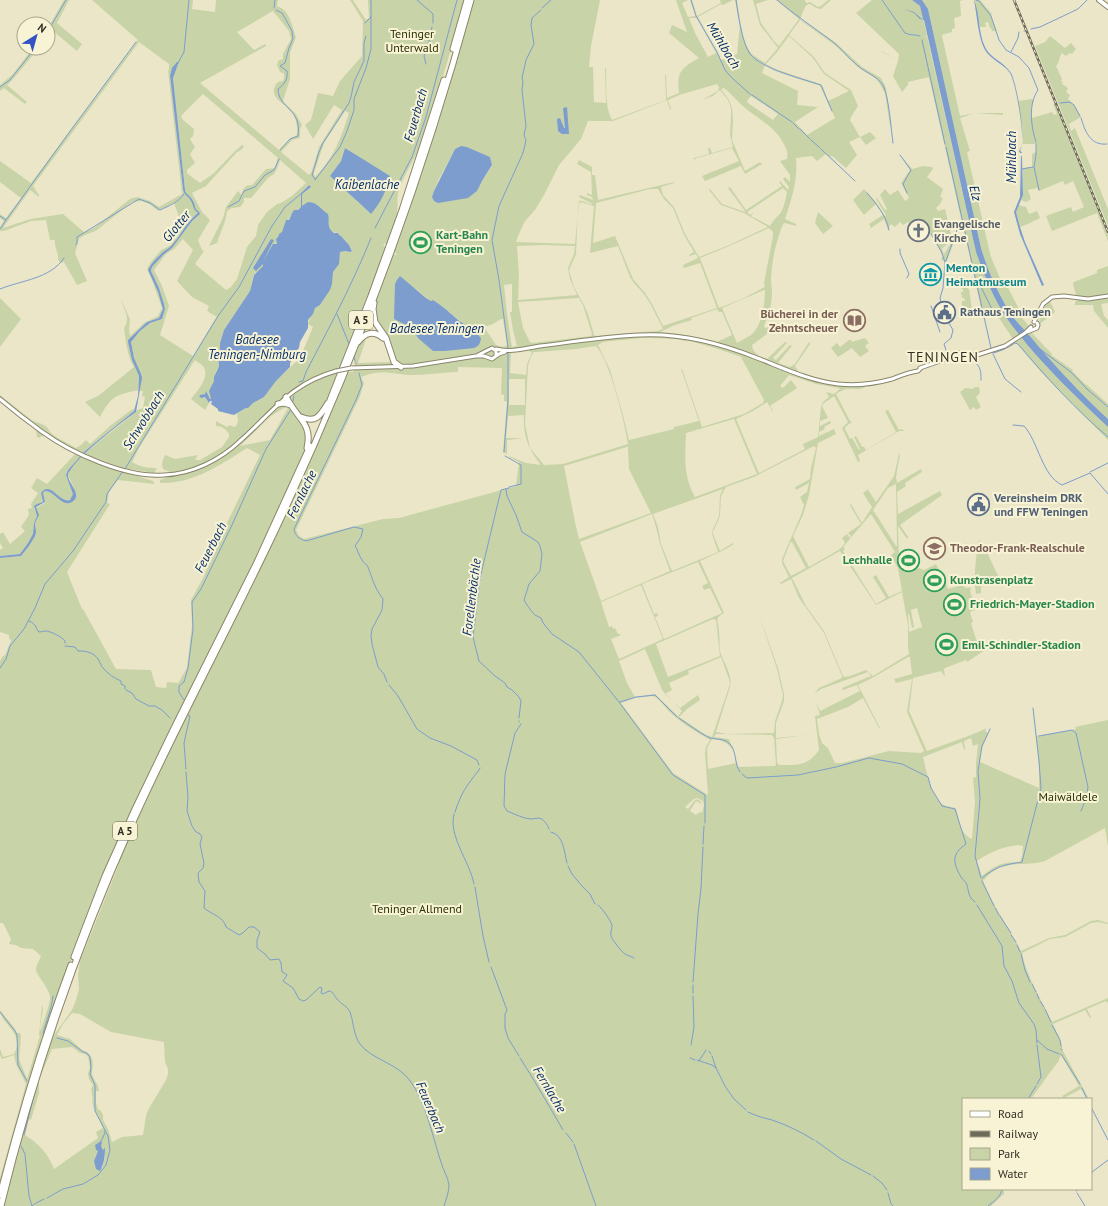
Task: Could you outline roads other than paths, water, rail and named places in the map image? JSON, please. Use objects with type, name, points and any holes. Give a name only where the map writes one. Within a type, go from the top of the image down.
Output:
[{"type":"highway","name":"A 5","points":[[0,1195],[24,1106],[50,1023],[79,942],[105,876],[149,778],[254,568],[303,462],[328,403],[362,318],[402,210],[435,111],[467,0]]},
{"type":"highway","name":"A 5","points":[[1,1206],[22,1125],[45,1051],[75,963],[104,888],[159,766],[283,515],[356,344],[405,212],[431,134],[471,0]]},
{"type":"highway","name":"A 5","points":[[374,296],[373,309],[375,322],[387,342]]},
{"type":"highway","points":[[356,344],[369,333],[379,334],[387,342],[393,362],[401,367]]},
{"type":"highway","points":[[284,398],[301,417],[308,420],[319,416],[328,403]]},
{"type":"highway","points":[[278,404],[289,404]]},
{"type":"highway","name":"A 5","points":[[301,417],[309,437],[303,462]]},
{"type":"main road","points":[[1099,0],[1108,7]]},
{"type":"main road","points":[[1032,328],[1032,323],[1036,322],[1040,311],[1051,299],[1064,296],[1088,299],[1108,296]]},
{"type":"main road","points":[[401,367],[476,356],[492,359],[499,354],[508,351],[554,344],[638,335],[676,336],[718,344],[800,375],[828,383],[844,385],[865,384],[884,381],[959,353],[976,355],[1004,346],[1032,328],[1036,329],[1038,327],[1036,322]]},
{"type":"main road","points":[[476,356],[491,348],[508,351]]},
{"type":"main road","points":[[496,349],[496,356]]},
{"type":"main road","points":[[487,350],[487,357]]},
{"type":"main road","points":[[0,399],[41,431],[80,454],[124,470],[144,474],[164,475],[183,472],[199,467],[234,447],[284,398],[312,380],[336,371],[393,362]]},
{"type":"water","points":[[912,0],[922,0],[928,9],[981,248],[994,282],[1015,320],[1067,378],[1108,419],[1108,427],[1068,389],[1031,349],[1008,320],[998,304],[982,270],[976,252],[920,6]]},
{"type":"water","points":[[974,0],[981,35],[987,51],[1011,73],[1016,88],[1022,130],[1015,87],[1010,73],[985,50],[979,33]]},
{"type":"water","points":[[904,9],[914,12],[923,20],[914,13]]},
{"type":"water","points":[[177,62],[179,62],[173,78],[185,190],[200,214],[192,221],[172,248],[152,267],[151,271],[159,288],[165,309],[162,319],[150,323],[140,331],[131,342],[134,358],[142,378],[136,412],[88,450],[73,466],[68,475],[75,491],[75,499],[72,502],[65,503],[49,492],[45,491],[43,493],[45,502],[36,507],[39,515],[35,523],[36,532],[29,546],[21,556],[0,558],[0,556],[20,554],[28,543],[33,534],[34,523],[37,516],[34,506],[43,502],[41,493],[48,489],[62,499],[70,500],[73,494],[66,475],[68,470],[85,451],[134,411],[138,396],[139,376],[132,360],[128,340],[147,322],[159,318],[163,309],[158,292],[148,270],[158,256],[171,246],[198,213],[183,189],[170,76],[172,68]]},
{"type":"water","points":[[567,107],[569,134],[562,134],[558,131],[557,119],[560,118],[565,128],[563,108]]},
{"type":"water","points":[[461,146],[490,157],[492,165],[477,191],[468,198],[438,203],[434,201],[432,197],[434,191],[455,149]]},
{"type":"water","name":"Kaibenlache","points":[[345,148],[390,176],[383,196],[371,214],[330,176],[341,161]]},
{"type":"water","points":[[1021,156],[1023,195],[1016,212],[1025,242],[1044,285],[1042,286],[1020,234],[1014,212],[1020,197]]},
{"type":"water","name":"Badesee Teningen-Nimburg","points":[[309,185],[311,187],[302,194],[302,206],[308,202],[312,203],[328,214],[330,229],[334,233],[338,233],[341,236],[352,251],[340,252],[339,264],[333,272],[330,290],[320,305],[315,308],[313,314],[308,320],[308,328],[290,363],[290,367],[276,381],[264,397],[253,403],[248,408],[234,415],[218,411],[218,409],[211,404],[212,401],[209,403],[205,397],[201,398],[199,396],[205,394],[206,391],[211,399],[209,391],[219,366],[218,355],[220,352],[220,343],[224,330],[250,291],[254,275],[263,266],[263,264],[256,271],[253,268],[271,239],[274,240],[263,262],[273,244],[277,244],[276,239],[282,232],[286,220],[289,220],[294,210],[298,210],[301,207],[301,193]]},
{"type":"water","name":"Badesee Teningen","points":[[400,276],[426,298],[431,301],[433,300],[446,309],[466,325],[465,326],[476,333],[481,338],[478,346],[474,348],[433,351],[416,335],[411,333],[404,324],[394,319],[395,284]]},
{"type":"water","points":[[101,1141],[101,1146],[103,1150],[105,1148],[105,1151],[100,1171],[96,1169],[94,1161],[98,1151],[96,1150],[95,1145]]},
{"type":"waterway","points":[[56,17],[66,0]]},
{"type":"waterway","name":"Glotter","points":[[178,63],[184,52],[189,0]]},
{"type":"waterway","points":[[274,8],[275,0]]},
{"type":"waterway","points":[[315,180],[340,147],[354,110],[354,99],[366,68],[371,49],[371,0]]},
{"type":"waterway","points":[[417,0],[433,14],[433,23]]},
{"type":"waterway","name":"Feuerbach","points":[[375,228],[412,157],[426,117],[457,0]]},
{"type":"waterway","points":[[542,8],[551,0]]},
{"type":"waterway","name":"Mühlbach","points":[[691,0],[696,16],[717,52],[725,70],[751,95]]},
{"type":"waterway","points":[[736,0],[743,36],[750,54],[773,69],[821,85],[832,111]]},
{"type":"waterway","points":[[777,0],[832,41],[855,63],[881,82],[887,97],[893,143]]},
{"type":"waterway","points":[[882,0],[905,33],[920,36]]},
{"type":"waterway","points":[[976,0],[979,1],[991,16],[999,40],[1006,50],[1019,57],[1029,68],[1038,90],[1033,102],[1031,116],[1036,142]]},
{"type":"waterway","points":[[1031,29],[1040,27],[1078,9],[1087,0]]},
{"type":"waterway","points":[[276,10],[282,13],[292,31],[293,39],[285,63],[280,66],[287,71],[287,76],[286,81],[278,89],[279,96],[294,114],[298,127],[298,136],[290,139],[280,150]]},
{"type":"waterway","points":[[504,452],[508,400],[508,347],[492,240],[499,206],[523,153],[525,145],[526,140],[524,135],[526,126],[522,78],[526,60],[534,44],[531,25],[532,18],[541,10]]},
{"type":"waterway","points":[[365,23],[371,17]]},
{"type":"waterway","points":[[426,64],[424,56],[432,27]]},
{"type":"waterway","points":[[1011,52],[1018,38],[1019,32]]},
{"type":"waterway","points":[[315,179],[312,175],[319,152],[323,143],[349,103],[354,82],[364,61],[364,43],[366,36]]},
{"type":"waterway","points":[[922,40],[945,144]]},
{"type":"waterway","points":[[6,220],[136,42]]},
{"type":"waterway","points":[[0,87],[10,80],[29,56]]},
{"type":"waterway","name":"Mühlbach","points":[[752,95],[792,122]]},
{"type":"waterway","points":[[1060,103],[1070,102],[1074,105],[1080,116]]},
{"type":"waterway","points":[[1081,118],[1089,137],[1096,143],[1107,144]]},
{"type":"waterway","name":"Mühlbach","points":[[793,123],[799,129]]},
{"type":"waterway","name":"Mühlbach","points":[[800,129],[810,139]]},
{"type":"waterway","name":"Mühlbach","points":[[811,140],[820,148]]},
{"type":"waterway","points":[[1036,144],[1034,167],[1039,190]]},
{"type":"waterway","points":[[946,147],[991,348]]},
{"type":"waterway","name":"Mühlbach","points":[[821,149],[855,181]]},
{"type":"waterway","points":[[900,155],[911,170],[903,184],[907,193]]},
{"type":"waterway","points":[[228,207],[239,201],[244,191],[255,187],[265,175],[274,170],[279,159]]},
{"type":"waterway","points":[[1022,169],[1033,167]]},
{"type":"waterway","name":"Schwobbach","points":[[125,469],[218,316],[239,287],[272,226],[285,207],[302,193]]},
{"type":"waterway","name":"Mühlbach","points":[[867,193],[878,206],[889,230]]},
{"type":"waterway","points":[[76,245],[77,237],[139,199],[150,203],[160,210],[177,202],[184,194]]},
{"type":"waterway","points":[[0,216],[6,220],[0,229]]},
{"type":"waterway","points":[[954,237],[961,221]]},
{"type":"waterway","points":[[931,234],[941,251],[945,262],[943,288],[940,298],[942,308]]},
{"type":"waterway","name":"Fernlache","points":[[299,382],[303,381],[306,372],[332,323],[371,238]]},
{"type":"waterway","points":[[946,261],[953,241]]},
{"type":"waterway","name":"Mühlbach","points":[[900,249],[900,253],[909,274],[907,278]]},
{"type":"waterway","points":[[0,289],[43,275],[58,265],[64,258]]},
{"type":"waterway","points":[[977,282],[979,283],[994,313]]},
{"type":"waterway","name":"Mühlbach","points":[[931,306],[940,332]]},
{"type":"waterway","name":"Fernlache","points":[[337,314],[349,344]]},
{"type":"waterway","points":[[994,314],[998,318]]},
{"type":"waterway","points":[[944,315],[953,330],[951,338],[944,344],[949,355]]},
{"type":"waterway","points":[[992,351],[993,353],[1015,343],[1018,344],[1061,392],[1108,437]]},
{"type":"waterway","points":[[1040,349],[1072,373],[1087,389],[1108,407]]},
{"type":"waterway","points":[[993,354],[1005,379],[1021,392]]},
{"type":"waterway","name":"Fernlache","points":[[354,357],[355,361]]},
{"type":"waterway","name":"Mühlbach","points":[[959,359],[966,360]]},
{"type":"waterway","name":"Mühlbach","points":[[974,362],[979,367],[981,372],[981,380]]},
{"type":"waterway","name":"Fernlache","points":[[359,373],[362,385],[356,400],[294,529],[295,534],[306,541],[354,527],[363,529],[361,537],[355,546],[367,566],[383,599],[382,610],[372,629],[371,636],[378,667],[384,674],[387,682]]},
{"type":"waterway","name":"Feuerbach","points":[[293,401],[294,396]]},
{"type":"waterway","name":"Feuerbach","points":[[184,700],[179,692],[179,686],[184,682],[188,668],[193,629],[192,602],[201,589],[232,525],[266,449],[290,411]]},
{"type":"waterway","name":"Mühlbach","points":[[1013,425],[1024,426],[1029,432],[1045,466],[1055,480],[1062,485],[1090,473],[1108,494]]},
{"type":"waterway","name":"Forellenbächle","points":[[505,456],[521,465],[521,484],[501,490],[480,578],[473,637],[479,661],[519,697],[521,701],[519,718]]},
{"type":"waterway","points":[[1090,472],[1108,463]]},
{"type":"waterway","name":"Schwobbach","points":[[0,668],[6,659],[10,646],[24,629],[45,584],[73,551],[106,502],[107,494],[123,471]]},
{"type":"waterway","points":[[506,489],[507,496],[522,532],[538,542],[542,554],[540,571],[529,584],[524,600],[534,614],[541,618],[544,625],[552,634],[579,652],[619,702],[673,775],[705,795],[705,823]]},
{"type":"waterway","points":[[29,621],[34,624],[39,632],[47,631],[53,633],[64,639],[65,643]]},
{"type":"waterway","points":[[65,646],[75,647],[78,651],[92,653],[107,672],[121,681],[121,684],[125,686],[125,689]]},
{"type":"waterway","name":"Fernlache","points":[[389,685],[398,696],[417,729],[430,738],[451,746],[477,760],[479,765]]},
{"type":"waterway","points":[[126,690],[132,693],[136,699],[149,706],[155,706],[162,710],[170,718]]},
{"type":"waterway","points":[[620,702],[636,697],[655,695],[677,717]]},
{"type":"waterway","points":[[982,878],[1000,867],[1022,862],[1041,788],[1033,708]]},
{"type":"waterway","name":"Feuerbach","points":[[186,769],[184,743],[190,716],[188,715]]},
{"type":"waterway","points":[[679,718],[708,737],[724,740],[729,743],[732,746],[740,772]]},
{"type":"waterway","name":"Forellenbächle","points":[[521,724],[515,733],[505,774],[504,806],[507,811],[523,817],[529,819],[542,819],[549,829]]},
{"type":"waterway","points":[[981,878],[975,856],[980,799],[978,771],[982,746],[990,729]]},
{"type":"waterway","points":[[1039,736],[1072,730],[1076,733],[1088,787],[1086,799],[1081,811]]},
{"type":"waterway","points":[[742,774],[747,778],[798,775],[869,758],[902,764],[928,777],[931,788],[942,806],[955,809],[966,844],[958,851],[955,863],[961,877],[967,884],[970,896],[975,902]]},
{"type":"waterway","name":"Fernlache","points":[[455,812],[465,790],[480,768]]},
{"type":"waterway","name":"Feuerbach","points":[[186,772],[188,797],[187,811],[192,826],[202,837],[200,844],[204,863],[203,868],[198,873],[199,882],[205,891],[204,908],[220,918],[226,927],[239,935],[249,927],[254,927],[260,932],[257,940],[257,948],[270,960],[279,959],[282,972],[287,975],[283,981],[293,988],[299,999],[303,1001],[306,1000],[320,987],[322,988],[321,993],[323,994],[329,991],[332,992],[349,1010],[356,1036],[364,1049],[400,1071],[412,1083],[423,1104],[449,1185],[444,1206]]},
{"type":"waterway","name":"Fernlache","points":[[454,814],[454,831],[474,884]]},
{"type":"waterway","points":[[703,844],[704,826]]},
{"type":"waterway","name":"Forellenbächle","points":[[551,832],[561,840],[567,863]]},
{"type":"waterway","points":[[693,982],[703,847]]},
{"type":"waterway","name":"Forellenbächle","points":[[568,866],[572,874],[590,894],[595,904]]},
{"type":"waterway","points":[[982,881],[994,906]]},
{"type":"waterway","name":"Fernlache","points":[[475,887],[489,962]]},
{"type":"waterway","name":"Forellenbächle","points":[[598,905],[612,924],[611,935],[617,946],[626,955],[634,958]]},
{"type":"waterway","points":[[977,905],[1002,946],[1004,966],[1012,981],[1019,1003],[1034,1024],[1037,1043]]},
{"type":"waterway","points":[[995,908],[999,915]]},
{"type":"waterway","points":[[1000,916],[1011,933]]},
{"type":"waterway","points":[[1011,935],[1016,942]]},
{"type":"waterway","points":[[1017,945],[1020,952]]},
{"type":"waterway","points":[[1021,954],[1030,982]]},
{"type":"waterway","name":"Fernlache","points":[[491,967],[507,1010],[505,1014],[505,1028]]},
{"type":"waterway","points":[[1032,984],[1036,992]]},
{"type":"waterway","points":[[693,985],[693,993]]},
{"type":"waterway","points":[[1037,994],[1039,999]]},
{"type":"waterway","points":[[43,1034],[53,996]]},
{"type":"waterway","points":[[691,1045],[694,1027],[693,996]]},
{"type":"waterway","points":[[1040,1001],[1044,1007]]},
{"type":"waterway","points":[[1045,1009],[1051,1022]]},
{"type":"waterway","name":"Schwobbach","points":[[0,1012],[17,1035],[18,1065],[27,1081]]},
{"type":"waterway","points":[[1052,1025],[1060,1040],[1061,1046]]},
{"type":"waterway","name":"Fernlache","points":[[505,1028],[508,1038],[519,1056]]},
{"type":"waterway","points":[[47,1198],[63,1189],[83,1184],[98,1175],[106,1165],[110,1150],[108,1136],[95,1111],[95,1085],[90,1074],[90,1057],[88,1054],[68,1041],[57,1038]]},
{"type":"waterway","points":[[1037,1040],[1047,1049],[1059,1054]]},
{"type":"waterway","points":[[1037,1045],[1041,1077],[1037,1084]]},
{"type":"waterway","points":[[699,1061],[706,1050]]},
{"type":"waterway","points":[[1061,1054],[1080,1084]]},
{"type":"waterway","points":[[712,1056],[725,1086],[734,1099],[746,1110]]},
{"type":"waterway","name":"Fernlache","points":[[520,1058],[563,1130]]},
{"type":"waterway","points":[[690,1058],[695,1060]]},
{"type":"waterway","points":[[697,1060],[712,1065],[716,1068]]},
{"type":"waterway","points":[[1029,1098],[1036,1086]]},
{"type":"waterway","name":"Schwobbach","points":[[24,1135],[36,1088]]},
{"type":"waterway","points":[[1082,1088],[1087,1098]]},
{"type":"waterway","points":[[1092,1109],[1108,1140]]},
{"type":"waterway","points":[[748,1112],[783,1124],[814,1140]]},
{"type":"waterway","points":[[101,1141],[105,1131]]},
{"type":"waterway","name":"Fernlache","points":[[566,1133],[573,1142]]},
{"type":"waterway","points":[[816,1141],[841,1159],[871,1175]]},
{"type":"waterway","name":"Fernlache","points":[[574,1144],[596,1206]]},
{"type":"waterway","name":"Schwobbach","points":[[21,1146],[25,1154],[29,1196],[32,1206]]},
{"type":"waterway","points":[[1092,1172],[1108,1160]]},
{"type":"waterway","points":[[873,1176],[882,1183],[887,1190]]},
{"type":"waterway","points":[[988,1206],[999,1197],[1002,1190]]},
{"type":"waterway","points":[[888,1193],[893,1206]]},
{"type":"waterway","points":[[1077,1193],[1085,1206]]},
{"type":"waterway","points":[[32,1206],[44,1199]]},
{"type":"railway","points":[[1014,0],[1108,232]]},
{"type":"place","name":"Evangelische Kirche","points":[[918,231]]},
{"type":"place","name":"Kart-Bahn Teningen","points":[[421,242]]},
{"type":"place","name":"Menton Heimatmuseum","points":[[930,275]]},
{"type":"place","name":"Rathaus Teningen","points":[[944,312]]},
{"type":"place","name":"Bücherei in der Zehntscheuer","points":[[854,321]]},
{"type":"place","name":"Vereinsheim DRK und FFW Teningen","points":[[979,505]]},
{"type":"place","name":"Theodor-Frank-Realschule","points":[[935,548]]},
{"type":"place","name":"Lechhalle","points":[[908,560]]},
{"type":"place","name":"Kunstrasenplatz","points":[[934,580]]},
{"type":"place","name":"Friedrich-Mayer-Stadion","points":[[955,604]]},
{"type":"place","name":"Emil-Schindler-Stadion","points":[[947,645]]},
{"type":"district","name":"TENINGEN","points":[[943,357]]},
{"type":"park label","name":"Teninger Unterwald","points":[[412,41]]},
{"type":"park label","name":"Maiwäldele","points":[[1068,797]]},
{"type":"park label","name":"Teninger Allmend","points":[[417,909]]},
{"type":"water label","name":"Elz","points":[[976,193]]}]
